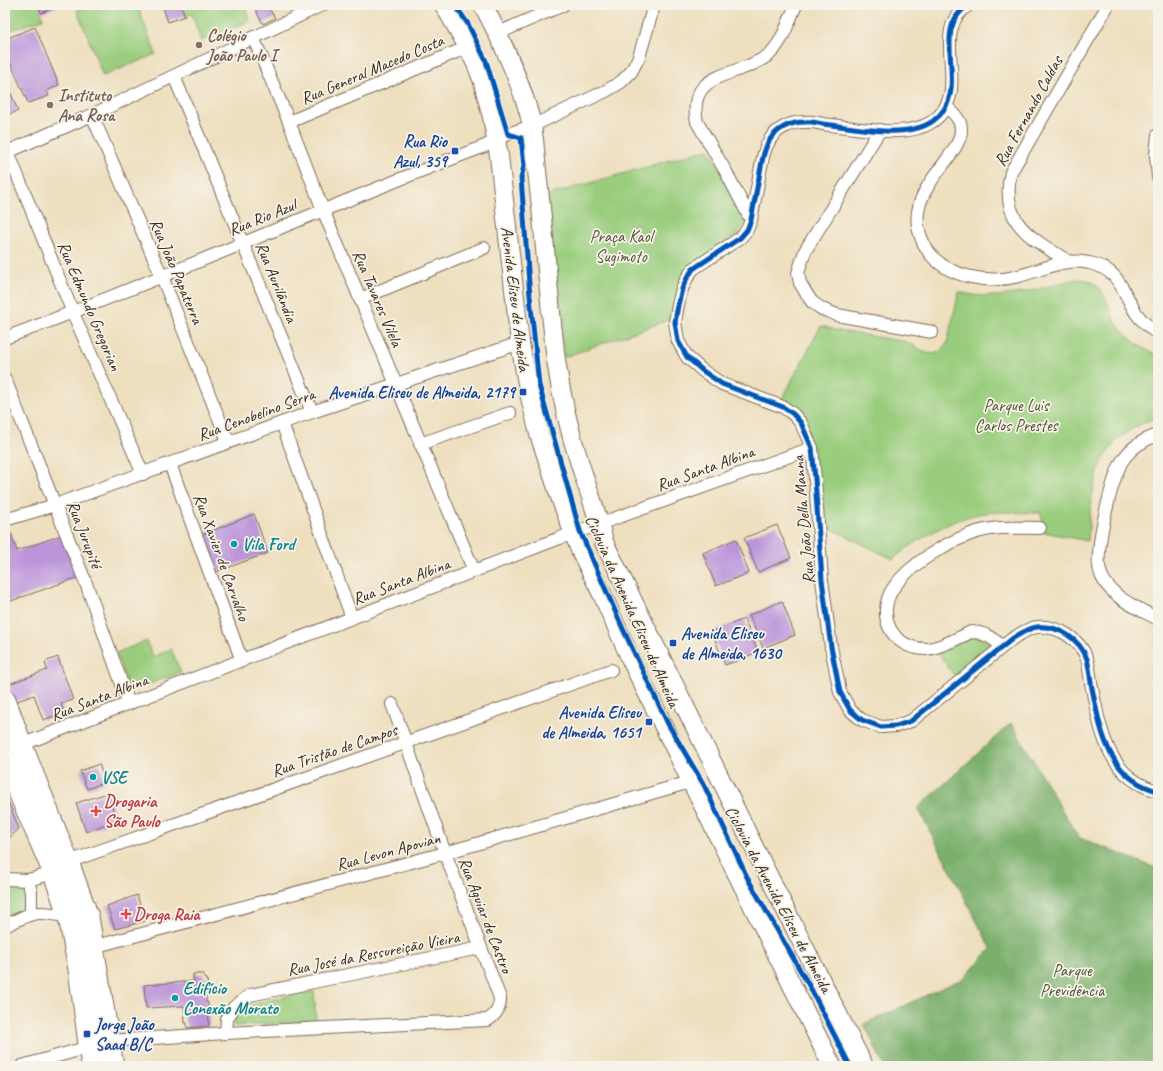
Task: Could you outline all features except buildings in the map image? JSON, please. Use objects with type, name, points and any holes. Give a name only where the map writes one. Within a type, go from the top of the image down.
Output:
[{"type":"highway","points":[[5,700],[13,748],[61,868],[79,969],[90,1057]]},
{"type":"highway","points":[[5,760],[88,917],[113,1066]]},
{"type":"main road","name":"Avenida Eliseu de Almeida","points":[[444,5],[468,47],[482,79],[487,95],[500,156],[520,343],[528,389],[539,434],[561,500],[580,550],[602,594],[632,662],[690,782],[832,1066]]},
{"type":"main road","name":"Avenida Eliseu de Almeida","points":[[483,5],[498,33],[515,74],[532,126],[556,360],[561,391],[579,461],[594,510],[600,523],[604,542],[864,1066]]},
{"type":"street","points":[[6,152],[92,115],[322,5]]},
{"type":"street","points":[[498,33],[563,5]]},
{"type":"street","name":"Rua Rio Azul","points":[[5,338],[73,313],[162,277],[242,242],[485,146],[508,134],[532,126],[606,91],[621,82],[631,72],[639,57],[654,5]]},
{"type":"street","points":[[751,220],[726,172],[697,122],[695,113],[696,102],[699,92],[704,85],[768,56],[782,37],[796,5]]},
{"type":"street","points":[[969,5],[956,15],[951,26],[950,35],[951,86],[946,107],[956,115],[960,123],[960,138],[928,184],[920,203],[918,228],[928,251],[946,268],[958,274],[975,278],[995,280],[1017,277],[1069,262],[1089,262],[1100,266],[1118,279],[1141,320],[1158,334]]},
{"type":"street","name":"Rua Fernando Caldas","points":[[1069,262],[1032,238],[1021,228],[1010,208],[1008,183],[1011,172],[1108,5]]},
{"type":"street","name":"Rua Tavares Vilela","points":[[253,37],[289,122],[323,210],[474,571]]},
{"type":"street","name":"Rua General Macedo Costa","points":[[289,122],[468,47]]},
{"type":"street","name":"Rua Aurilândia","points":[[174,76],[312,412]]},
{"type":"street","name":"Rua João Della Manna","points":[[946,107],[933,121],[921,128],[898,132],[805,122],[787,125],[774,133],[768,142],[764,154],[751,220],[747,230],[740,238],[693,269],[687,278],[682,289],[678,305],[676,322],[678,341],[687,357],[703,372],[722,384],[783,408],[793,414],[801,423],[812,448],[822,580],[831,647],[840,692],[850,710],[862,720],[881,727],[896,726],[911,721],[1002,646],[1025,631],[1036,627],[1048,627],[1071,637],[1080,646],[1087,659],[1100,729],[1115,762],[1129,776],[1143,786],[1158,791]]},
{"type":"street","name":"Rua João Papaterra","points":[[92,115],[162,277],[228,441]]},
{"type":"street","points":[[880,130],[805,251],[798,273],[800,283],[812,302],[822,309],[837,315],[932,332]]},
{"type":"street","points":[[1158,135],[1156,155],[1158,177]]},
{"type":"street","name":"Rua Edmundo Gregorian","points":[[6,152],[73,313],[143,474]]},
{"type":"street","points":[[360,299],[484,248]]},
{"type":"street","name":"Rua Cenobelino Serra","points":[[5,520],[55,505],[143,474],[228,441],[312,412],[520,343]]},
{"type":"street","name":"Rua Jurupité","points":[[5,379],[86,586],[129,704]]},
{"type":"street","points":[[420,444],[510,413]]},
{"type":"street","points":[[282,423],[352,618]]},
{"type":"street","points":[[1158,435],[1142,442],[1133,449],[1120,465],[1116,475],[1105,520],[1099,552],[1099,564],[1102,576],[1108,586],[1124,600],[1158,619]]},
{"type":"street","name":"Rua Santa Albina","points":[[13,748],[600,523],[812,448]]},
{"type":"street","name":"Rua Xavier de Carvalho","points":[[170,464],[242,661]]},
{"type":"street","points":[[1002,646],[987,635],[971,632],[933,648],[912,648],[902,642],[891,631],[887,623],[885,613],[888,601],[894,587],[909,569],[956,540],[977,532],[994,529],[1040,528]]},
{"type":"street","name":"Rua Tristão de Campos","points":[[5,879],[28,880],[611,670]]},
{"type":"street","name":"Rua Aguiar de Castro","points":[[226,1033],[488,1020],[496,1015],[500,1007],[500,998],[445,853],[392,704]]},
{"type":"street","name":"Rua Levon Apovian","points":[[93,947],[445,853],[690,782]]},
{"type":"street","points":[[28,880],[31,892],[31,914]]},
{"type":"street","points":[[5,926],[31,914],[46,912],[69,917]]},
{"type":"street","name":"Rua José da Ressureição Vieira","points":[[226,1033],[227,1019],[234,1007],[250,995],[480,948]]},
{"type":"street","points":[[110,1041],[226,1033]]},
{"type":"street","points":[[22,1066],[90,1057]]},
{"type":"green space","points":[[5,5],[39,5],[43,19],[5,32]]},
{"type":"green space","points":[[89,5],[137,5],[156,54],[103,76],[77,10]]},
{"type":"green space","points":[[181,5],[206,5],[207,7],[213,5],[244,5],[250,21],[201,41],[192,14],[185,16]]},
{"type":"green space","name":"Praça Kaol Sugimoto","points":[[709,149],[748,219],[737,234],[686,271],[671,319],[564,357],[545,196]]},
{"type":"green space","name":"Parque Luis Carlos Prestes","points":[[1076,279],[1086,280],[1100,289],[1115,320],[1124,333],[1138,344],[1158,356],[1158,417],[1137,426],[1121,437],[1109,450],[1101,465],[1095,482],[1091,500],[1088,541],[1044,532],[1041,513],[986,513],[962,519],[936,530],[913,544],[893,559],[818,522],[801,423],[778,406],[821,326],[839,331],[902,341],[912,344],[926,353],[934,354],[942,350],[947,343],[959,292],[989,296],[1004,295],[1033,290]]},
{"type":"green space","points":[[971,633],[1000,648],[959,682],[935,649]]},
{"type":"green space","points":[[146,641],[153,657],[171,649],[181,672],[130,691],[116,653]]},
{"type":"green space","name":"Parque Previdência","points":[[1011,723],[1078,837],[1158,869],[1158,1066],[884,1066],[864,1024],[964,978],[991,949],[918,808]]},
{"type":"green space","points":[[5,887],[22,888],[31,894],[30,904],[5,917]]},
{"type":"green space","points":[[314,991],[316,1021],[234,1026],[233,1018],[239,1012],[248,1007],[270,1000]]},
{"type":"cycle path","name":"Ciclovia da Avenida Eliseu de Almeida","points":[[455,5],[468,24],[486,61],[508,134],[521,138],[524,166],[521,178],[530,296],[539,385],[580,531],[623,629],[668,724],[704,785],[748,879],[811,989],[850,1066]]},
{"type":"cycle path","points":[[969,5],[957,16],[951,29],[950,45],[952,78],[950,94],[945,108],[933,121],[922,127],[895,131],[880,131],[812,122],[799,122],[784,127],[771,138],[764,153],[751,220],[747,230],[740,238],[693,269],[687,278],[682,289],[675,322],[678,341],[687,357],[703,371],[722,384],[783,407],[793,414],[801,423],[812,448],[822,580],[831,647],[840,692],[850,710],[862,720],[881,727],[896,726],[911,721],[1012,639],[1030,629],[1037,627],[1053,628],[1074,640],[1084,652],[1088,662],[1094,700],[1102,733],[1108,749],[1116,763],[1127,775],[1141,784],[1158,791]]},
{"type":"place","name":"Colégio João Paulo I","points":[[199,45]]},
{"type":"place","name":"Instituto Ana Rosa","points":[[50,105]]},
{"type":"place","name":"Rua Rio Azul, 359","points":[[455,151]]},
{"type":"place","name":"Avenida Eliseu de Almeida, 2179","points":[[523,392]]},
{"type":"place","name":"Vila Ford","points":[[234,544]]},
{"type":"place","name":"Avenida Eliseu de Almeida, 1630","points":[[673,643]]},
{"type":"place","name":"Avenida Eliseu de Almeida, 1651","points":[[649,722]]},
{"type":"place","name":"VSE","points":[[93,777]]},
{"type":"place","name":"Drogaria São Paulo","points":[[96,811]]},
{"type":"place","name":"Droga Raia","points":[[126,914]]},
{"type":"place","name":"Edifício Conexão Morato","points":[[175,998]]},
{"type":"place","name":"Jorge João Saad B/C","points":[[87,1034]]}]
